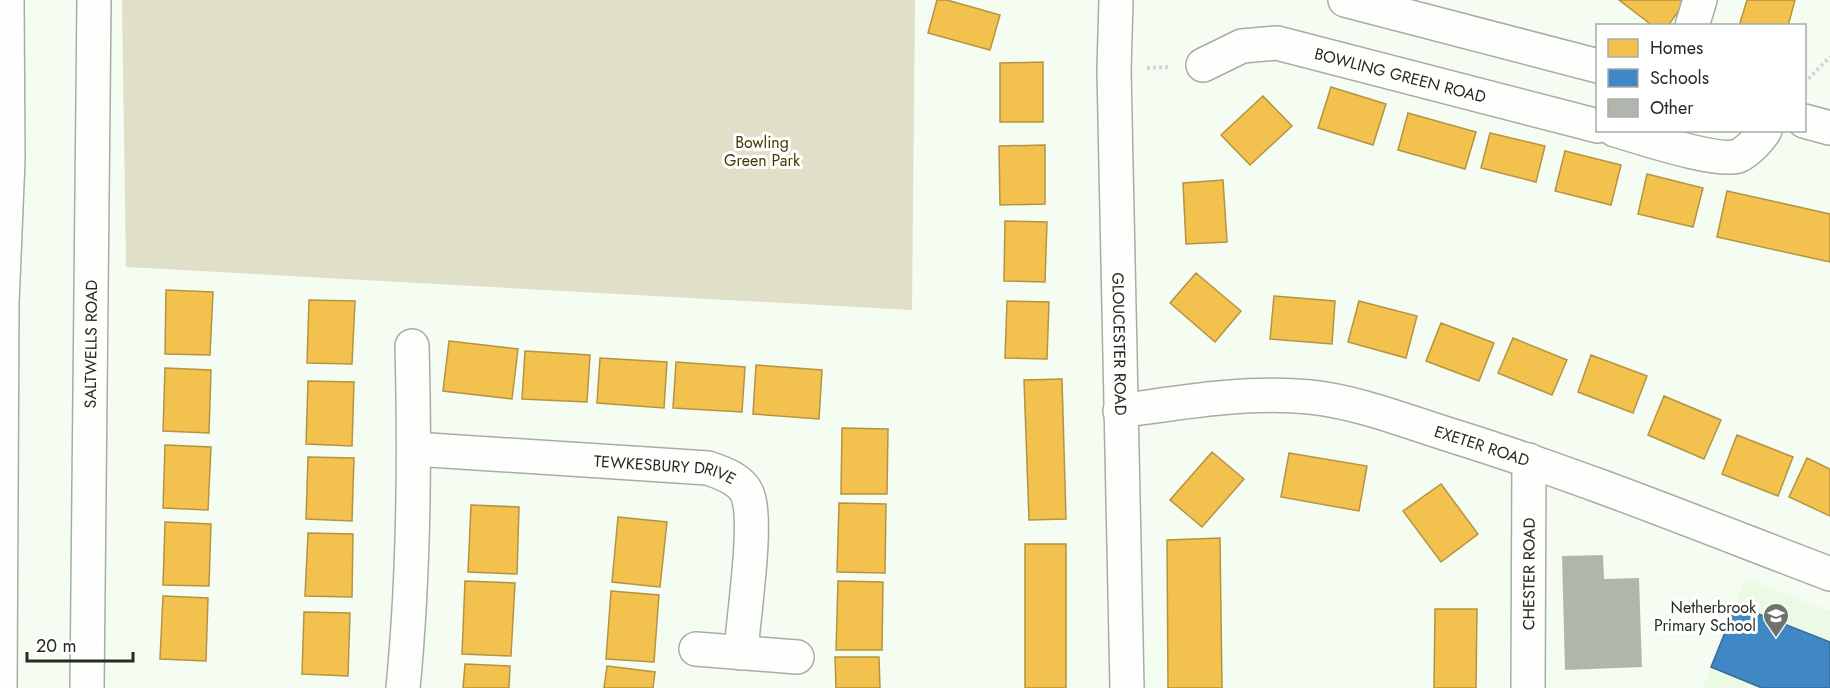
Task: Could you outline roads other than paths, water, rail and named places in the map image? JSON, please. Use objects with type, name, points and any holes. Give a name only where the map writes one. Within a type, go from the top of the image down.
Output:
[{"type":"street","points":[[0,688],[1,303],[8,159],[7,0]]},
{"type":"street","name":"SALTWELLS ROAD","points":[[87,688],[94,0]]},
{"type":"street","name":"GLOUCESTER ROAD","points":[[1116,0],[1114,70],[1127,688]]},
{"type":"street","points":[[1345,0],[1596,65]]},
{"type":"street","points":[[1693,24],[1700,0]]},
{"type":"street","name":"BOWLING GREEN ROAD","points":[[1203,65],[1242,46],[1277,43],[1596,125]]},
{"type":"street","points":[[1806,122],[1830,128]]},
{"type":"street","points":[[1623,132],[1715,156],[1738,156],[1760,138],[1764,132]]},
{"type":"street","points":[[404,688],[408,644],[414,449],[412,346]]},
{"type":"street","name":"EXETER ROAD","points":[[1120,411],[1212,398],[1312,397],[1365,409],[1529,460],[1830,574]]},
{"type":"street","name":"TEWKESBURY DRIVE","points":[[414,449],[708,468],[729,474],[748,494],[752,518],[741,653]]},
{"type":"street","name":"CHESTER ROAD","points":[[1528,688],[1529,460]]},
{"type":"street","points":[[696,649],[796,657]]},
{"type":"place","name":"Netherbrook Primary School","points":[[1776,639]]},
{"type":"park label","name":"Bowling Green Park","points":[[762,151]]}]
